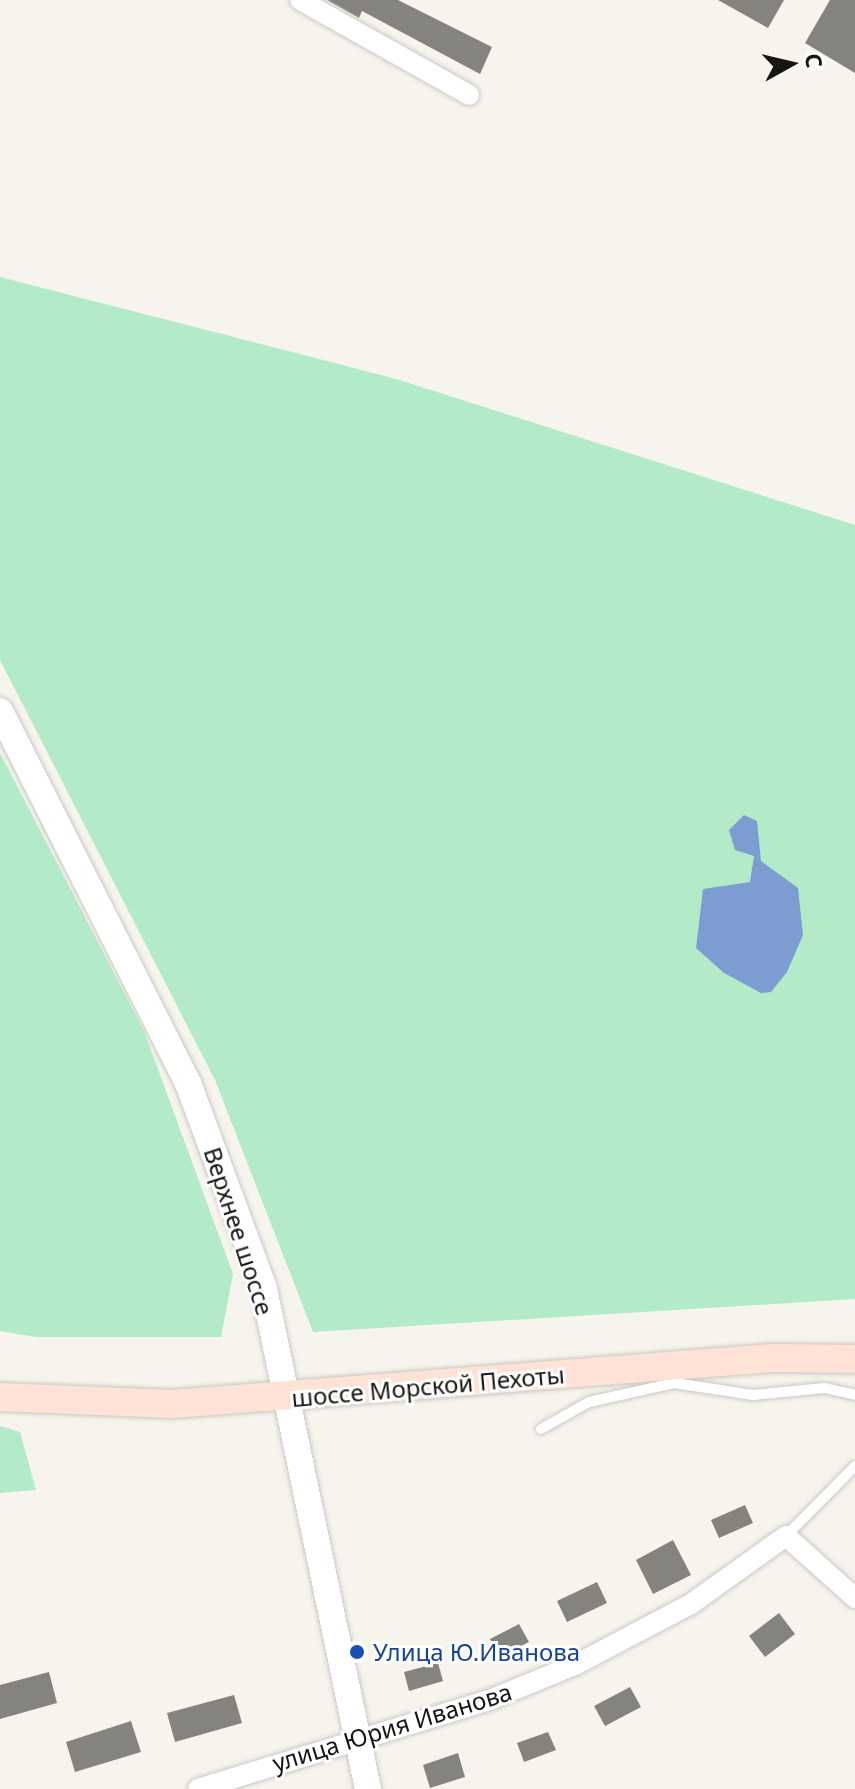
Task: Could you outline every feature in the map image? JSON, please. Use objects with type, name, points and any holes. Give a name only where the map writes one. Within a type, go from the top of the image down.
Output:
[{"type":"main road","name":"шоссе Морской Пехоты","points":[[0,1397],[172,1404],[283,1398],[773,1358],[855,1359]]},
{"type":"street","points":[[300,0],[469,95]]},
{"type":"street","name":"Верхнее шоссе","points":[[0,711],[188,1083],[264,1289],[283,1398],[368,1789]]},
{"type":"street","points":[[786,1536],[855,1598]]},
{"type":"street","name":"улица Юрия Иванова","points":[[198,1789],[356,1737],[492,1699],[577,1664],[691,1604],[786,1536]]},
{"type":"lane","points":[[541,1429],[589,1402],[674,1383],[753,1395],[825,1388],[855,1395]]},
{"type":"lane","name":"улица Юрия Иванова","points":[[786,1536],[855,1466]]},
{"type":"green space","points":[[0,277],[393,378],[855,525],[855,1299],[313,1332],[215,1080],[0,660]]},
{"type":"green space","points":[[0,753],[144,1031],[233,1274],[221,1337],[36,1337],[0,1331]]},
{"type":"green space","points":[[0,1426],[20,1432],[36,1490],[0,1493]]},
{"type":"water","points":[[744,815],[757,821],[761,861],[798,888],[803,935],[787,972],[771,992],[761,993],[724,973],[696,948],[703,889],[750,882],[754,856],[735,850],[729,830]]},
{"type":"building","points":[[327,0],[398,0],[492,47],[480,74],[362,11],[359,18]]},
{"type":"building","points":[[718,0],[784,0],[768,28]]},
{"type":"building","points":[[830,0],[855,0],[855,73],[805,43]]},
{"type":"building","points":[[745,1505],[753,1523],[719,1538],[711,1520]]},
{"type":"building","points":[[673,1540],[691,1575],[653,1594],[636,1560]]},
{"type":"building","points":[[597,1582],[607,1603],[567,1622],[557,1601]]},
{"type":"building","points":[[779,1613],[795,1634],[765,1657],[749,1636]]},
{"type":"building","points":[[519,1624],[529,1642],[499,1657],[490,1639]]},
{"type":"building","points":[[438,1663],[443,1681],[409,1691],[404,1672]]},
{"type":"building","points":[[49,1672],[57,1703],[0,1719],[0,1685]]},
{"type":"building","points":[[630,1687],[641,1707],[605,1726],[594,1706]]},
{"type":"building","points":[[234,1695],[242,1723],[175,1742],[167,1713]]},
{"type":"building","points":[[131,1721],[141,1752],[75,1772],[66,1742]]},
{"type":"building","points":[[548,1732],[556,1750],[524,1762],[517,1743]]},
{"type":"building","points":[[458,1753],[465,1777],[430,1788],[423,1765]]},
{"type":"place","name":"Улица Ю.Иванова","points":[[357,1652]]}]
